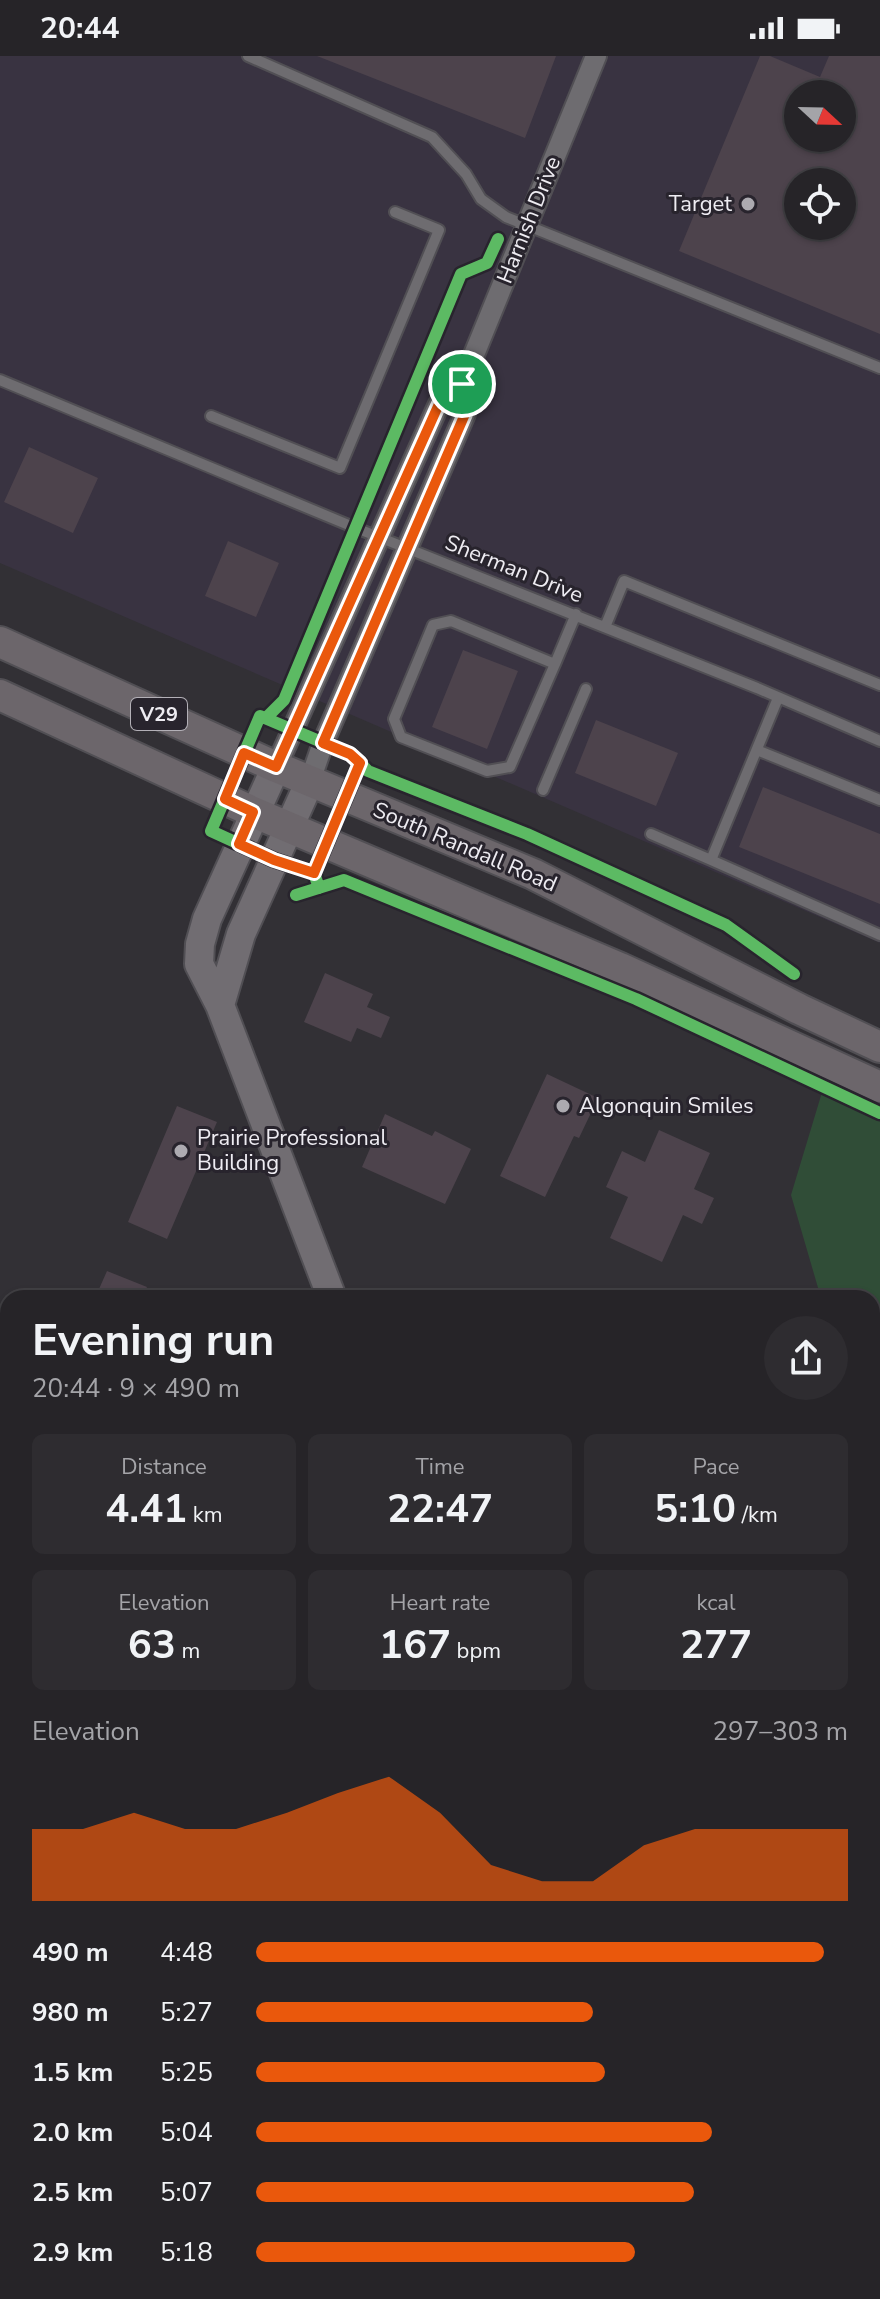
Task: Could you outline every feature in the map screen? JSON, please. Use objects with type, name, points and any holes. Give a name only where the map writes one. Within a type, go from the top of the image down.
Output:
[{"type":"main road","name":"South Randall Road","points":[[0,642],[276,767],[533,874],[880,1047]]},
{"type":"main road","name":"V29","points":[[0,695],[253,812],[620,968],[880,1087]]},
{"type":"street","name":"Harnish Drive","points":[[329,1290],[220,1005],[199,964],[200,944],[207,919],[253,812],[439,404],[462,384],[596,56]]},
{"type":"street","name":"Harnish Drive","points":[[220,1005],[241,934],[290,828],[323,743],[465,414],[462,384]]},
{"type":"lane","points":[[248,56],[432,137],[466,174],[481,199],[506,217],[880,368]]},
{"type":"lane","points":[[211,416],[340,468],[439,230],[395,212]]},
{"type":"lane","name":"Sherman Drive","points":[[0,380],[880,741]]},
{"type":"lane","points":[[605,627],[624,581],[880,685]]},
{"type":"lane","points":[[555,664],[451,621],[433,625],[394,719],[401,737],[487,771],[510,767],[555,664],[576,614]]},
{"type":"lane","points":[[543,790],[586,689]]},
{"type":"lane","points":[[711,860],[778,698]]},
{"type":"lane","points":[[757,750],[880,800]]},
{"type":"lane","points":[[651,834],[880,935]]},
{"type":"shaded area","points":[[0,56],[880,56],[880,943],[0,563]]},
{"type":"shaded area","points":[[823,1089],[880,1115],[880,1290],[819,1290],[791,1195]]},
{"type":"building","points":[[317,56],[556,56],[525,138]]},
{"type":"building","name":"Target","points":[[760,56],[770,56],[820,77],[829,56],[880,56],[880,334],[679,251]]},
{"type":"building","points":[[29,447],[98,478],[73,533],[4,502]]},
{"type":"building","points":[[228,541],[279,563],[256,617],[205,596]]},
{"type":"building","points":[[463,650],[518,671],[487,749],[432,727]]},
{"type":"building","points":[[596,720],[678,753],[656,806],[575,773]]},
{"type":"building","points":[[763,787],[880,834],[880,904],[739,847]]},
{"type":"building","points":[[325,973],[373,994],[367,1007],[390,1017],[381,1038],[357,1028],[351,1042],[304,1022]]},
{"type":"building","points":[[547,1074],[598,1098],[579,1138],[574,1136],[545,1197],[500,1176]]},
{"type":"building","name":"Prairie Professional Building","points":[[177,1106],[217,1122],[167,1239],[128,1222]]},
{"type":"building","points":[[385,1114],[432,1136],[435,1131],[471,1149],[445,1204],[362,1167]]},
{"type":"building","points":[[659,1130],[710,1153],[694,1189],[714,1198],[702,1224],[683,1215],[662,1262],[610,1238],[628,1197],[606,1187],[622,1151],[645,1162]]},
{"type":"building","points":[[107,1271],[147,1287],[146,1290],[99,1290]]},
{"type":"cycle path","points":[[266,718],[284,700],[461,274],[487,263],[498,239]]},
{"type":"cycle path","points":[[314,873],[274,860],[211,831],[260,716],[350,754],[360,763],[314,873],[319,888]]},
{"type":"cycle path","points":[[360,763],[368,771],[527,834],[726,925],[794,974]]},
{"type":"cycle path","points":[[296,895],[344,880],[636,999],[880,1113]]},
{"type":"place","name":"Target","points":[[748,204]]},
{"type":"place","name":"Algonquin Smiles","points":[[563,1106]]},
{"type":"place","name":"Prairie Professional Building","points":[[181,1151]]},
{"type":"route","points":[[462,384],[465,414],[323,743],[350,754],[360,763],[314,873],[274,860],[239,844],[253,812],[225,799],[244,753],[276,767],[439,404],[462,384]]}]
